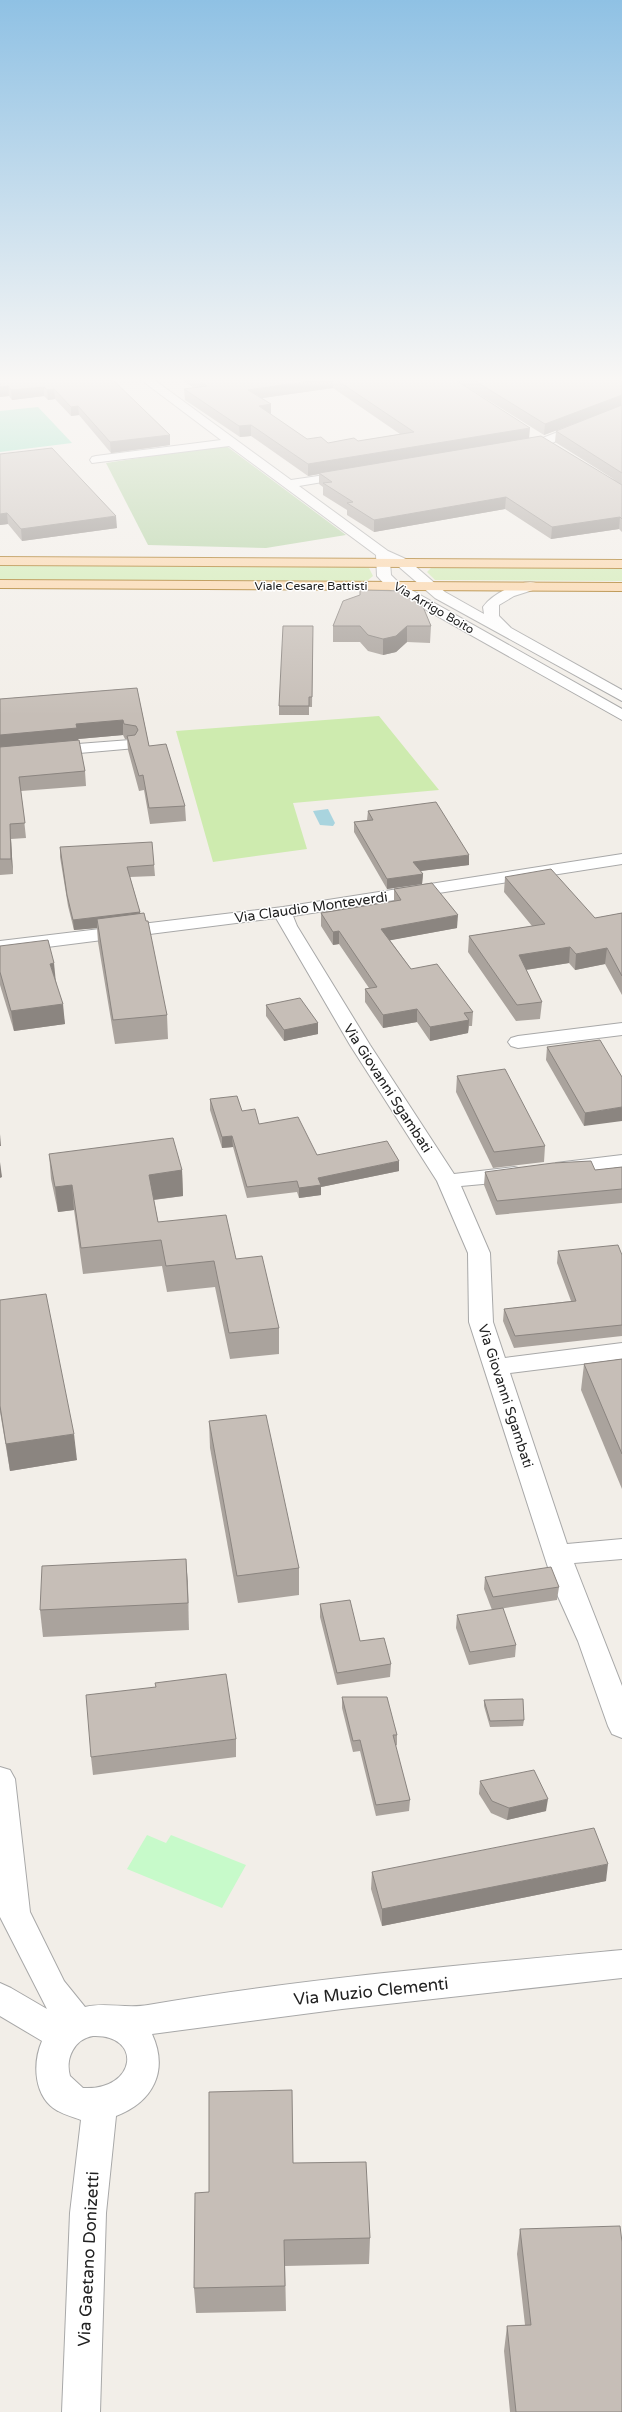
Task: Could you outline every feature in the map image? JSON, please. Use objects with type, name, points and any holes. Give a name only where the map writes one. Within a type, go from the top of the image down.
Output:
[{"type":"main road","name":"Viale Cesare Battisti","points":[[0,561],[383,558]]},
{"type":"main road","points":[[403,563],[622,564]]},
{"type":"main road","name":"Viale Cesare Battisti","points":[[0,584],[622,587]]},
{"type":"street","points":[[300,492],[383,558]]},
{"type":"street","name":"Via Arrigo Boito","points":[[622,696],[440,595],[427,586],[403,563],[383,558],[384,576],[394,586],[622,715]]},
{"type":"street","points":[[513,635],[492,618],[490,607],[494,600],[501,596],[531,586]]},
{"type":"street","points":[[0,755],[130,745]]},
{"type":"street","points":[[616,860],[622,876]]},
{"type":"street","name":"Via Claudio Monteverdi","points":[[0,947],[283,912],[616,860]]},
{"type":"street","name":"Via Giovanni Sgambati","points":[[283,912],[288,926],[360,1044],[448,1181],[479,1253],[481,1322],[557,1555],[570,1592],[592,1641],[622,1726]]},
{"type":"street","points":[[518,1042],[622,1029]]},
{"type":"street","points":[[448,1181],[622,1161]]},
{"type":"street","points":[[496,1367],[622,1351]]},
{"type":"street","points":[[557,1555],[622,1549]]},
{"type":"street","points":[[0,1779],[7,1916],[53,1990],[70,2030]]},
{"type":"street","name":"Via Muzio Clementi","points":[[120,2023],[229,2008],[622,1964]]},
{"type":"street","points":[[0,1998],[70,2030]]},
{"type":"street","points":[[92,2020],[120,2023],[139,2042],[143,2055],[142,2068],[137,2082],[127,2093],[114,2102],[100,2105],[84,2105],[70,2100],[58,2090],[52,2077],[50,2063],[54,2049],[70,2030],[92,2020]]},
{"type":"street","name":"Via Gaetano Donizetti","points":[[81,2412],[88,2214],[100,2105]]},
{"type":"green space","points":[[121,492],[288,492],[346,535],[266,548],[148,545]]},
{"type":"green space","points":[[0,564],[357,566],[369,568],[373,576],[367,581],[0,580]]},
{"type":"green space","points":[[433,566],[622,567],[622,581],[435,580],[427,572]]},
{"type":"green space","points":[[379,716],[439,790],[293,803],[307,849],[213,862],[176,731]]},
{"type":"green space","points":[[147,1835],[166,1843],[171,1835],[246,1865],[222,1908],[127,1869]]},
{"type":"water","points":[[328,809],[335,823],[333,826],[320,825],[313,811]]},
{"type":"building","points":[[0,492],[93,492],[116,516],[21,529],[7,513],[0,514]]},
{"type":"building","points":[[337,492],[622,492],[622,519],[620,517],[552,527],[506,497],[374,520],[347,503],[353,502]]},
{"type":"building","points":[[360,590],[405,591],[406,597],[421,602],[431,626],[407,626],[396,636],[383,639],[368,635],[360,626],[333,626],[343,601],[360,595]]},
{"type":"building","points":[[283,626],[313,626],[312,697],[309,697],[309,706],[279,706]]},
{"type":"building","points":[[137,688],[149,746],[166,744],[185,806],[149,808],[143,775],[139,776],[127,736],[135,735],[138,730],[136,726],[124,724],[123,720],[76,724],[77,728],[0,735],[0,699]]},
{"type":"building","points":[[79,740],[85,771],[19,777],[25,823],[10,824],[11,859],[0,859],[0,747]]},
{"type":"building","points":[[436,802],[469,855],[413,862],[423,874],[387,879],[354,822],[373,820],[368,811]]},
{"type":"building","points":[[152,842],[154,865],[127,867],[140,912],[73,920],[67,895],[60,847]]},
{"type":"building","points":[[551,869],[595,918],[622,913],[622,976],[607,948],[576,954],[570,947],[519,955],[542,1002],[517,1005],[469,936],[545,924],[505,877]]},
{"type":"building","points":[[432,883],[458,915],[381,929],[411,969],[437,964],[473,1012],[464,1013],[469,1020],[430,1027],[417,1009],[383,1015],[365,989],[377,987],[339,931],[333,932],[321,913],[401,900],[394,889]]},
{"type":"building","points":[[144,913],[146,921],[148,921],[167,1015],[113,1020],[97,919]]},
{"type":"building","points":[[48,940],[54,963],[50,964],[63,1004],[11,1011],[0,972],[0,946]]},
{"type":"building","points":[[300,998],[318,1023],[284,1030],[266,1005]]},
{"type":"building","points":[[600,1040],[622,1077],[622,1107],[585,1113],[547,1047]]},
{"type":"building","points":[[505,1069],[545,1146],[494,1152],[457,1076]]},
{"type":"building","points":[[237,1096],[242,1111],[255,1109],[259,1124],[298,1117],[317,1155],[387,1141],[399,1161],[318,1178],[321,1185],[299,1188],[297,1181],[247,1187],[232,1136],[222,1137],[210,1099]]},
{"type":"building","points":[[173,1138],[182,1170],[149,1175],[158,1222],[226,1215],[236,1259],[262,1256],[279,1328],[229,1333],[214,1261],[166,1266],[161,1240],[81,1248],[72,1185],[55,1187],[49,1154]]},
{"type":"building","points":[[591,1161],[595,1170],[622,1167],[622,1189],[497,1201],[485,1172],[553,1163]]},
{"type":"building","points":[[618,1245],[622,1255],[622,1325],[515,1336],[504,1309],[576,1301],[558,1251]]},
{"type":"building","points":[[46,1294],[74,1434],[6,1444],[0,1406],[0,1300]]},
{"type":"building","points":[[622,1359],[622,1454],[584,1364]]},
{"type":"building","points":[[266,1415],[299,1568],[237,1576],[209,1421]]},
{"type":"building","points":[[186,1559],[188,1603],[40,1610],[42,1566]]},
{"type":"building","points":[[551,1567],[559,1587],[493,1597],[485,1577]]},
{"type":"building","points":[[350,1600],[360,1641],[384,1638],[391,1664],[337,1673],[320,1604]]},
{"type":"building","points":[[503,1608],[516,1645],[470,1652],[457,1615]]},
{"type":"building","points":[[226,1674],[236,1739],[91,1757],[86,1695],[156,1687],[155,1683]]},
{"type":"building","points":[[342,1697],[387,1697],[397,1735],[393,1735],[410,1800],[376,1805],[360,1740],[353,1741]]},
{"type":"building","points":[[523,1699],[524,1720],[490,1721],[484,1700]]},
{"type":"building","points":[[534,1770],[548,1799],[509,1808],[492,1801],[480,1781]]},
{"type":"building","points":[[594,1828],[608,1864],[382,1909],[372,1872]]},
{"type":"building","points":[[292,2090],[293,2163],[366,2162],[370,2238],[284,2240],[285,2286],[194,2288],[195,2193],[209,2192],[209,2092]]},
{"type":"building","points":[[620,2226],[622,2242],[622,2412],[516,2412],[507,2326],[531,2325],[520,2229]]}]
